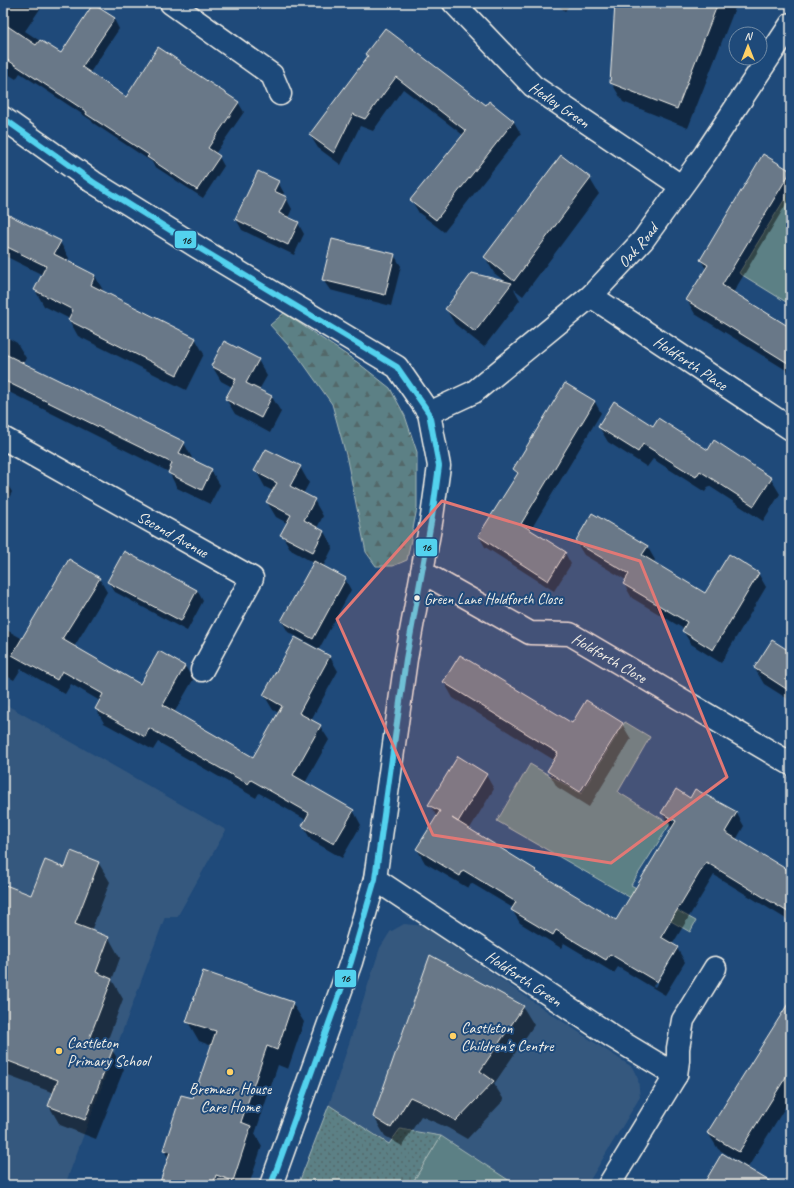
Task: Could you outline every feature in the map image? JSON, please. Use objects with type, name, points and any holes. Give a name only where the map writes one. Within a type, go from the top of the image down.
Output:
[{"type":"street","points":[[171,3],[272,75],[280,94]]},
{"type":"street","name":"Hedley Green","points":[[454,3],[533,86],[681,186]]},
{"type":"street","name":"Oak Road","points":[[429,413],[474,392],[591,296],[643,240],[681,186],[784,48],[791,24]]},
{"type":"street","points":[[3,118],[93,182],[396,367],[429,413],[439,466],[432,517],[406,659],[375,879],[351,962],[272,1185]]},
{"type":"street","name":"Holdforth Place","points":[[591,296],[791,429]]},
{"type":"street","name":"Second Avenue","points":[[3,438],[252,578],[202,670]]},
{"type":"street","name":"Holdforth Close","points":[[422,572],[530,633],[570,634],[791,764]]},
{"type":"street","name":"Holdforth Green","points":[[375,879],[607,1033],[676,1075]]},
{"type":"street","points":[[609,1185],[676,1075],[683,1020],[715,968]]},
{"type":"highlighted area","points":[[442,501],[640,561],[727,777],[611,863],[433,835],[337,619]]},
{"type":"shaded area","name":"Castleton Primary School","points":[[3,703],[226,830],[177,917],[165,917],[65,1185],[3,1185]]},
{"type":"shaded area","name":"Castleton Children's Centre","points":[[404,924],[424,926],[548,1012],[632,1067],[638,1079],[640,1097],[587,1185],[516,1185],[441,1136],[400,1129],[389,1144],[329,1105],[380,948],[390,932]]},
{"type":"green space","points":[[791,189],[791,305],[739,273]]},
{"type":"green space","points":[[284,313],[357,362],[390,388],[405,416],[417,452],[417,508],[407,560],[393,566],[376,566],[366,552],[346,455],[332,404],[298,356],[270,325]]},
{"type":"green space","points":[[625,722],[650,737],[618,792],[670,824],[631,885],[696,921],[690,932],[497,821],[530,764],[581,794]]},
{"type":"green space","points":[[329,1105],[389,1144],[400,1129],[441,1136],[411,1185],[298,1185]]},
{"type":"green space","points":[[441,1136],[516,1185],[411,1185]]},
{"type":"building","points":[[615,3],[718,3],[677,109],[610,83]]},
{"type":"building","points":[[93,4],[115,18],[82,67],[126,97],[158,47],[239,102],[208,148],[220,156],[197,190],[147,157],[149,155],[86,114],[87,112],[3,57],[3,23],[36,45],[40,40],[61,53]]},
{"type":"building","points":[[385,28],[486,105],[489,101],[514,121],[436,220],[410,200],[466,131],[396,77],[365,119],[353,114],[334,153],[309,135],[368,56],[365,54]]},
{"type":"building","points":[[763,154],[791,171],[722,285],[791,328],[791,365],[686,300],[708,265],[700,260]]},
{"type":"building","points":[[561,155],[591,178],[514,281],[484,257]]},
{"type":"building","points":[[258,171],[279,181],[274,191],[287,197],[279,213],[299,222],[288,245],[235,219]]},
{"type":"building","points":[[3,212],[61,241],[54,254],[95,275],[91,285],[196,338],[177,375],[68,320],[73,310],[34,290],[46,266],[3,245]]},
{"type":"building","points":[[332,239],[395,254],[385,295],[322,280]]},
{"type":"building","points":[[472,273],[512,283],[475,332],[445,309]]},
{"type":"building","points":[[224,341],[259,359],[246,383],[272,396],[261,418],[225,399],[236,379],[211,366]]},
{"type":"building","points":[[3,353],[185,442],[179,453],[212,469],[202,490],[168,473],[172,463],[3,380]]},
{"type":"building","points":[[565,383],[595,401],[521,524],[566,552],[548,581],[478,536],[518,473],[513,469]]},
{"type":"building","points":[[614,401],[653,426],[658,418],[708,450],[714,440],[772,478],[754,506],[700,471],[696,477],[643,444],[638,452],[598,427]]},
{"type":"building","points":[[266,449],[301,466],[290,486],[315,499],[304,520],[324,531],[313,552],[280,535],[291,515],[266,502],[277,483],[254,471]]},
{"type":"building","points":[[592,513],[648,546],[642,555],[705,593],[729,554],[759,573],[713,650],[682,631],[687,622],[623,584],[629,574],[575,542]]},
{"type":"building","points":[[124,551],[197,590],[181,621],[107,582]]},
{"type":"building","points":[[69,559],[100,578],[62,639],[140,684],[159,651],[185,666],[163,705],[253,757],[282,706],[263,695],[295,637],[330,656],[299,713],[321,725],[293,775],[354,810],[334,844],[302,826],[309,813],[251,780],[248,784],[149,728],[145,737],[95,709],[103,694],[62,671],[57,680],[12,655]]},
{"type":"building","points":[[314,561],[346,578],[313,639],[281,621]]},
{"type":"building","points":[[772,640],[791,652],[791,692],[754,668]]},
{"type":"building","points":[[460,655],[572,723],[586,700],[623,723],[580,792],[547,771],[558,753],[443,682]]},
{"type":"building","points":[[458,756],[487,774],[458,822],[616,920],[676,821],[661,813],[676,789],[690,798],[695,789],[737,812],[725,832],[791,872],[791,914],[706,862],[661,937],[678,947],[657,982],[610,954],[606,960],[556,930],[553,935],[511,910],[516,902],[463,870],[460,876],[416,849],[440,811],[428,805]]},
{"type":"building","points":[[71,851],[99,862],[75,924],[109,937],[96,972],[112,979],[89,1039],[113,1049],[85,1120],[48,1106],[58,1080],[3,1059],[3,884],[31,895],[45,860],[65,868]]},
{"type":"building","name":"Castleton Children's Centre","points":[[430,955],[524,1006],[480,1071],[494,1081],[456,1121],[436,1109],[410,1097],[391,1128],[373,1117]]},
{"type":"building","name":"Bremner House Care Home","points":[[203,971],[293,1002],[277,1050],[267,1046],[241,1122],[251,1126],[233,1181],[216,1175],[213,1185],[159,1185],[170,1152],[163,1150],[181,1095],[193,1098],[216,1031],[186,1022]]},
{"type":"building","points":[[791,999],[791,1069],[739,1152],[707,1133]]},
{"type":"building","points":[[722,1153],[776,1185],[703,1185]]},
{"type":"transit line","name":"16","points":[[3,118],[93,182],[199,248],[397,367],[429,413],[439,466],[432,517],[406,659],[375,879],[351,962],[271,1185]]},
{"type":"place","name":"Green Lane Holdforth Close","points":[[417,598]]},
{"type":"place","name":"Castleton Children's Centre","points":[[453,1036]]},
{"type":"place","name":"Castleton Primary School","points":[[59,1051]]},
{"type":"place","name":"Bremner House Care Home","points":[[230,1072]]}]
